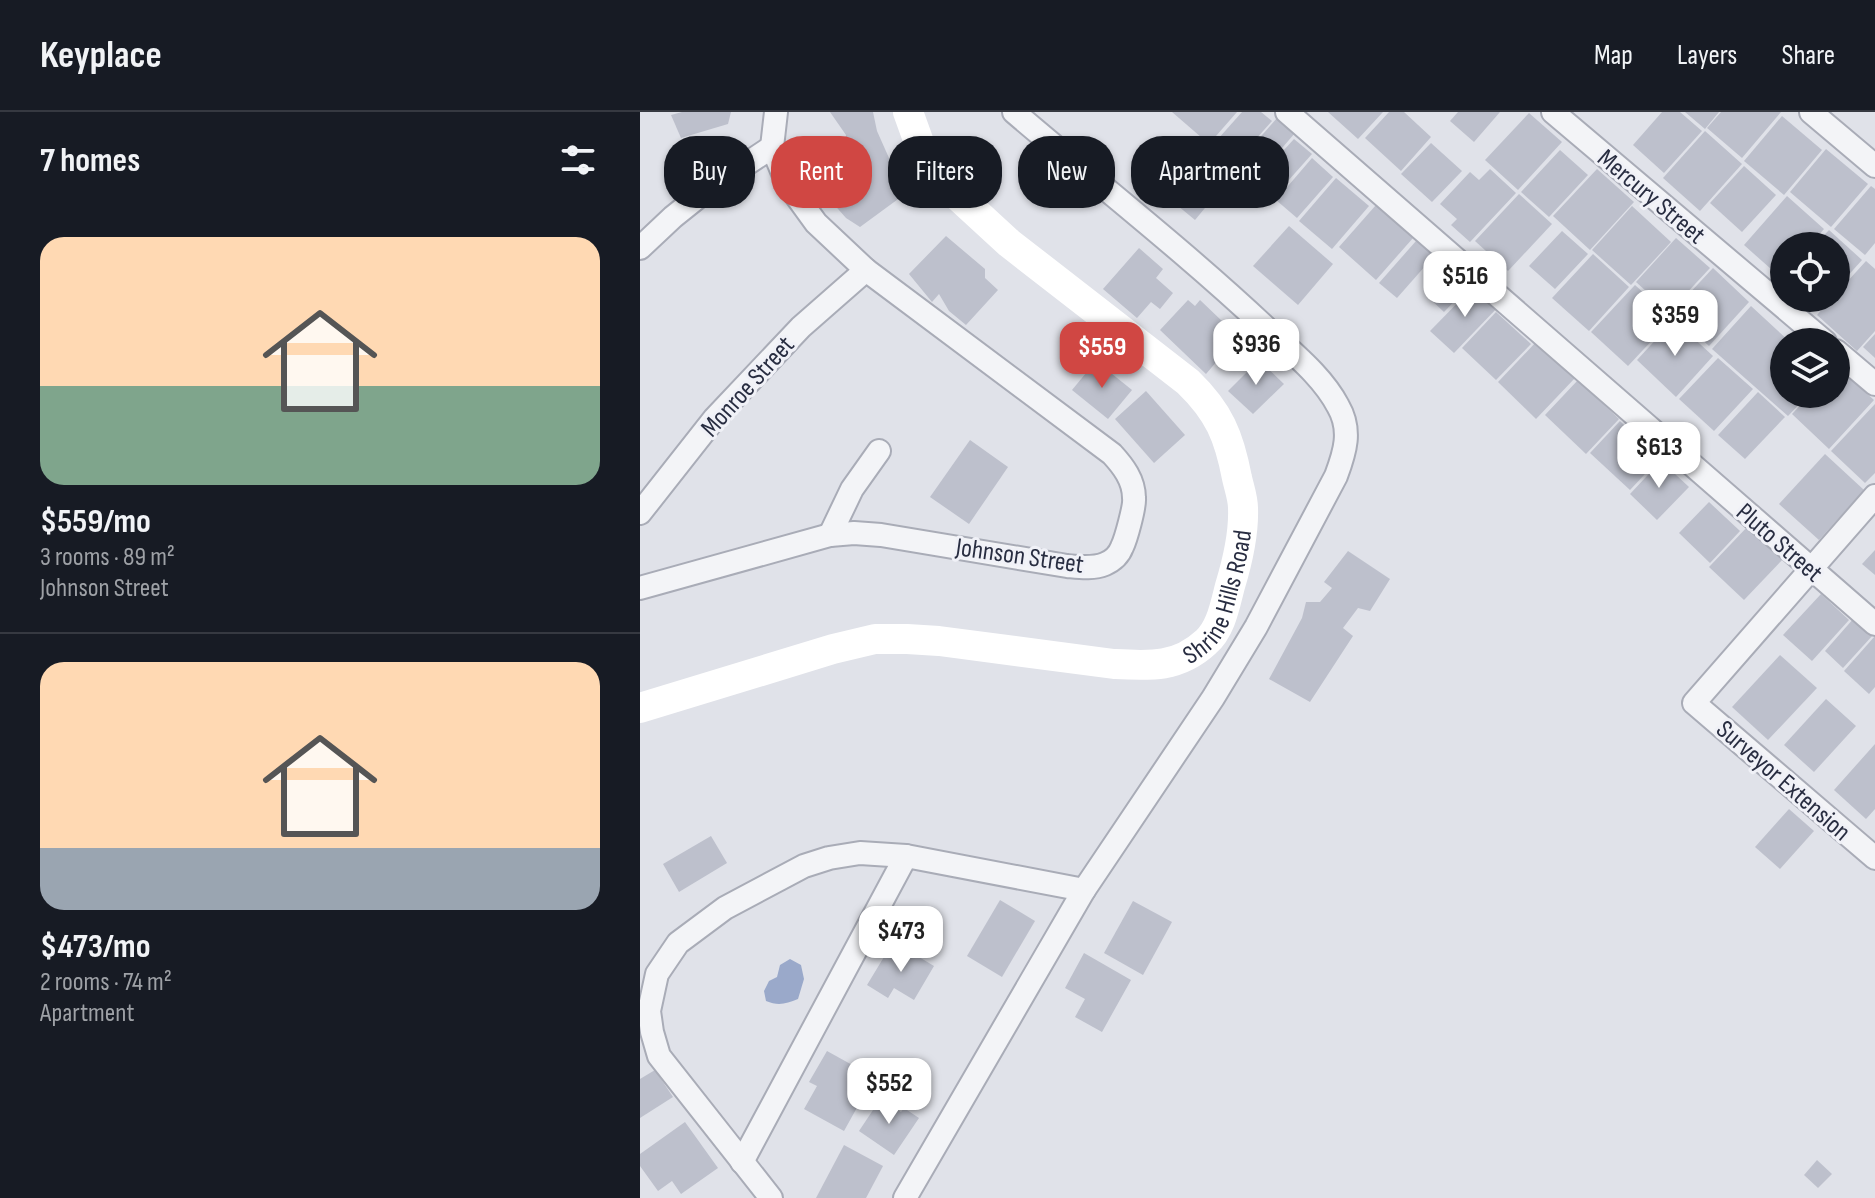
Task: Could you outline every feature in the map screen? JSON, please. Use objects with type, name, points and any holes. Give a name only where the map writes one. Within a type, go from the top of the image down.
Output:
[{"type":"street","points":[[773,136],[776,112]]},
{"type":"street","name":"Shrine Hills Road","points":[[640,708],[875,639],[939,641],[1142,665],[1170,663],[1190,654],[1208,641],[1219,624],[1237,561],[1243,507],[1233,457],[1221,422],[1206,399],[1188,382],[1009,243],[947,186],[921,148],[908,112]]},
{"type":"street","points":[[905,1198],[1084,890],[1213,698],[1256,627],[1336,476],[1345,452],[1346,433],[1340,408],[1323,382],[1237,301],[1014,112]]},
{"type":"street","name":"Pluto Street","points":[[1287,112],[1875,624]]},
{"type":"street","name":"Mercury Street","points":[[1553,112],[1808,328]]},
{"type":"street","points":[[1811,112],[1875,166]]},
{"type":"street","points":[[640,248],[683,209],[771,148]]},
{"type":"street","name":"Johnson Street","points":[[640,588],[830,535],[854,533],[1067,566],[1103,565],[1114,559],[1122,549],[1135,499],[1128,476],[1112,454],[866,270],[816,223],[805,208]]},
{"type":"street","name":"Monroe Street","points":[[640,513],[714,419],[801,327],[866,270]]},
{"type":"street","points":[[1850,363],[1875,384]]},
{"type":"street","points":[[830,535],[852,489],[879,451]]},
{"type":"street","points":[[1811,569],[1875,496]]},
{"type":"street","name":"Surveyor Extension","points":[[1811,569],[1694,703],[1875,858]]},
{"type":"street","points":[[771,1198],[659,1056],[649,1011],[657,974],[678,943],[725,908],[804,866],[860,853],[906,856],[1084,890]]},
{"type":"street","points":[[742,1162],[906,856]]},
{"type":"water","points":[[790,959],[801,965],[804,979],[798,999],[782,1004],[766,1001],[764,991],[769,981],[777,977],[780,965]]},
{"type":"building","points":[[682,112],[731,112],[728,124],[688,136],[680,136],[671,115]]},
{"type":"building","points":[[830,112],[873,112],[888,156],[888,206],[860,227],[837,208],[872,208],[872,136],[846,135]]},
{"type":"building","points":[[1172,112],[1237,112],[1216,136],[1200,136]]},
{"type":"building","points":[[1242,112],[1261,112],[1272,121],[1259,136],[1221,136]]},
{"type":"building","points":[[1328,112],[1383,112],[1358,139]]},
{"type":"building","points":[[1389,112],[1404,112],[1431,137],[1401,171],[1365,138]]},
{"type":"building","points":[[1458,112],[1500,112],[1474,142],[1450,121]]},
{"type":"building","points":[[1662,112],[1680,112],[1702,131],[1664,173],[1633,145]]},
{"type":"building","points":[[1685,112],[1719,112],[1705,129]]},
{"type":"building","points":[[1721,112],[1781,112],[1742,158],[1707,128]]},
{"type":"building","points":[[1529,113],[1562,142],[1518,190],[1485,160]]},
{"type":"building","points":[[1782,116],[1822,150],[1784,195],[1744,161]]},
{"type":"building","points":[[1277,118],[1295,133],[1289,140],[1289,136],[1261,136]]},
{"type":"building","points":[[1705,131],[1742,164],[1700,211],[1663,178]]},
{"type":"building","points":[[1294,139],[1312,154],[1289,180],[1289,144]]},
{"type":"building","points":[[1431,143],[1462,171],[1432,202],[1401,174]]},
{"type":"building","points":[[1826,149],[1868,184],[1831,227],[1790,192]]},
{"type":"building","points":[[1560,150],[1588,175],[1549,217],[1521,192]]},
{"type":"building","points":[[1312,158],[1333,177],[1297,218],[1285,208],[1289,208],[1289,185]]},
{"type":"building","points":[[1744,166],[1776,195],[1742,232],[1710,203]]},
{"type":"building","points":[[1490,169],[1516,193],[1470,242],[1451,225],[1457,219],[1440,204],[1470,172],[1479,180]]},
{"type":"building","points":[[1597,169],[1634,202],[1590,250],[1553,216]]},
{"type":"building","points":[[1336,178],[1369,206],[1332,249],[1299,221]]},
{"type":"building","points":[[1871,186],[1875,189],[1875,243],[1865,255],[1850,242],[1850,232],[1834,229]]},
{"type":"building","points":[[1519,194],[1552,224],[1508,271],[1475,241]]},
{"type":"building","points":[[1787,196],[1824,229],[1821,232],[1770,232],[1770,268],[1744,245]]},
{"type":"building","points":[[1376,205],[1413,238],[1376,280],[1339,247]]},
{"type":"building","points":[[1632,206],[1671,242],[1631,285],[1592,250]]},
{"type":"building","points":[[1180,208],[1205,208],[1195,220]]},
{"type":"building","points":[[1289,226],[1333,264],[1298,305],[1253,266]]},
{"type":"building","points":[[1562,231],[1588,254],[1555,289],[1529,266]]},
{"type":"building","points":[[946,236],[985,269],[985,278],[998,290],[966,325],[949,311],[939,294],[932,302],[909,274]]},
{"type":"building","points":[[1676,238],[1710,268],[1669,312],[1636,282]]},
{"type":"building","points":[[1416,241],[1434,256],[1397,298],[1379,283]]},
{"type":"building","points":[[1139,248],[1163,269],[1156,278],[1173,293],[1160,309],[1151,302],[1137,318],[1103,289]]},
{"type":"building","points":[[1850,249],[1862,260],[1850,273]]},
{"type":"building","points":[[1593,254],[1629,287],[1589,331],[1552,298]]},
{"type":"building","points":[[1866,261],[1875,269],[1875,331],[1857,351],[1850,345],[1850,328],[1831,328],[1817,315],[1820,312],[1850,312],[1850,279]]},
{"type":"building","points":[[1713,268],[1749,302],[1709,346],[1672,312]]},
{"type":"building","points":[[1455,271],[1470,285],[1444,312],[1429,298]]},
{"type":"building","points":[[1476,284],[1499,306],[1454,353],[1430,331]]},
{"type":"building","points":[[1635,285],[1672,319],[1628,366],[1591,332]]},
{"type":"building","points":[[1188,300],[1195,306],[1200,300],[1222,321],[1220,323],[1224,327],[1229,322],[1241,333],[1206,374],[1160,330]]},
{"type":"building","points":[[1751,306],[1775,328],[1770,328],[1770,400],[1712,349]]},
{"type":"building","points":[[1496,312],[1531,344],[1496,380],[1462,348]]},
{"type":"building","points":[[1674,320],[1713,356],[1676,397],[1637,360]]},
{"type":"building","points":[[1875,334],[1875,358],[1863,347]]},
{"type":"building","points":[[1537,341],[1575,378],[1536,419],[1498,382]]},
{"type":"building","points":[[1718,358],[1753,389],[1714,431],[1679,399]]},
{"type":"building","points":[[1259,360],[1284,384],[1253,414],[1228,391]]},
{"type":"building","points":[[1096,361],[1132,390],[1108,419],[1072,390]]},
{"type":"building","points":[[1850,379],[1874,400],[1829,449],[1792,414],[1798,408],[1850,408]]},
{"type":"building","points":[[1578,380],[1619,419],[1586,454],[1545,415]]},
{"type":"building","points":[[1146,391],[1185,435],[1154,463],[1115,419]]},
{"type":"building","points":[[1758,392],[1770,403],[1770,408],[1775,408],[1785,417],[1745,459],[1718,435]]},
{"type":"building","points":[[1875,404],[1875,473],[1865,483],[1831,451]]},
{"type":"building","points":[[1779,408],[1796,408],[1788,416]]},
{"type":"building","points":[[1620,421],[1659,459],[1630,490],[1590,453]]},
{"type":"building","points":[[970,440],[1008,467],[969,524],[930,497]]},
{"type":"building","points":[[1825,454],[1864,490],[1819,540],[1779,504]]},
{"type":"building","points":[[1661,461],[1689,487],[1657,520],[1630,494]]},
{"type":"building","points":[[1709,502],[1740,531],[1710,563],[1679,533]]},
{"type":"building","points":[[1750,524],[1785,557],[1744,600],[1709,567]]},
{"type":"building","points":[[1875,550],[1875,575],[1862,564]]},
{"type":"building","points":[[1348,551],[1390,579],[1370,611],[1358,608],[1343,628],[1353,636],[1310,702],[1269,679],[1302,618],[1306,602],[1320,602],[1332,588],[1324,582]]},
{"type":"building","points":[[1821,594],[1849,620],[1812,661],[1783,635]]},
{"type":"building","points":[[1854,618],[1873,635],[1843,668],[1825,651]]},
{"type":"building","points":[[1875,636],[1875,687],[1869,694],[1844,671]]},
{"type":"building","points":[[1780,655],[1817,688],[1768,740],[1732,707]]},
{"type":"building","points":[[1826,699],[1856,726],[1814,772],[1784,745]]},
{"type":"building","points":[[1875,744],[1875,809],[1866,819],[1834,790]]},
{"type":"building","points":[[1789,809],[1814,831],[1780,869],[1755,847]]},
{"type":"building","points":[[711,836],[727,863],[679,892],[663,864]]},
{"type":"building","points":[[1000,900],[1035,921],[1002,977],[967,956]]},
{"type":"building","points":[[1133,901],[1172,922],[1143,975],[1104,953]]},
{"type":"building","points":[[890,947],[906,956],[909,951],[934,966],[914,1000],[894,988],[888,998],[867,985]]},
{"type":"building","points":[[1084,953],[1131,980],[1102,1032],[1075,1017],[1085,999],[1065,988]]},
{"type":"building","points":[[827,1051],[874,1077],[844,1131],[804,1109],[817,1086],[809,1082]]},
{"type":"building","points":[[655,1070],[673,1097],[640,1118],[640,1079]]},
{"type":"building","points":[[881,1098],[901,1112],[904,1108],[919,1118],[894,1155],[859,1131]]},
{"type":"building","points":[[685,1122],[718,1168],[681,1194],[672,1181],[658,1191],[640,1166],[640,1154]]},
{"type":"building","points":[[844,1145],[883,1166],[866,1198],[816,1198]]},
{"type":"building","points":[[1817,1160],[1832,1174],[1818,1188],[1804,1175]]}]
